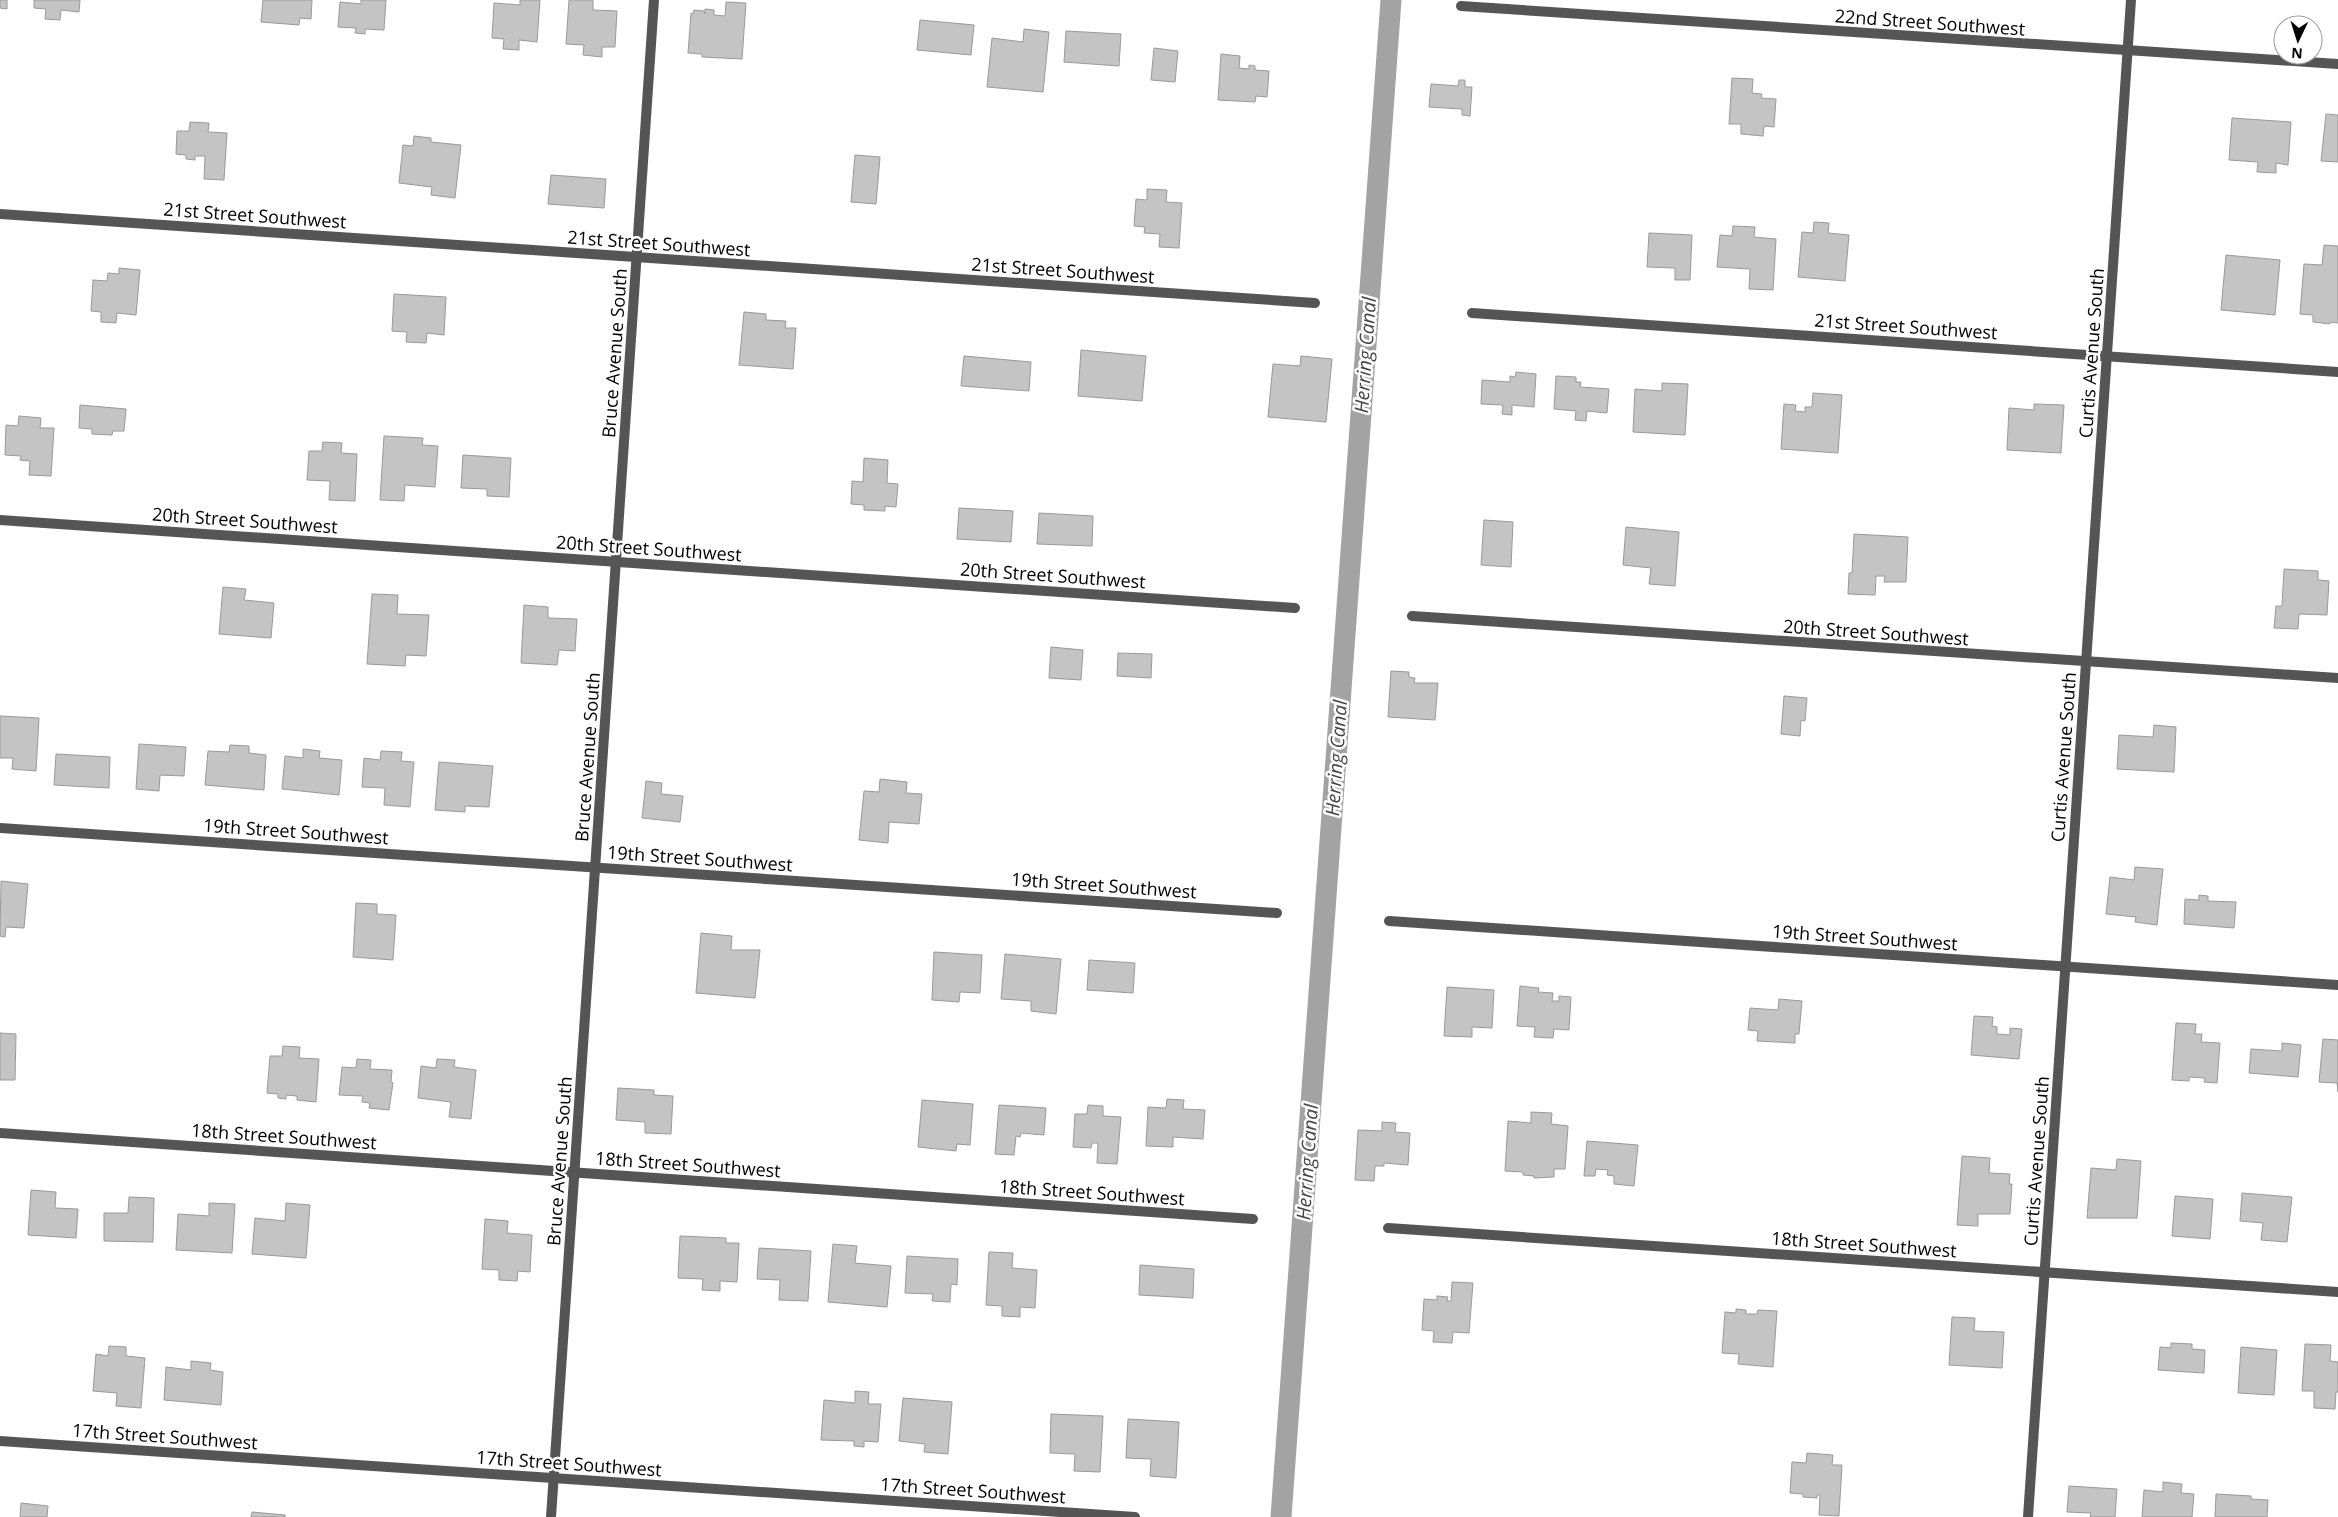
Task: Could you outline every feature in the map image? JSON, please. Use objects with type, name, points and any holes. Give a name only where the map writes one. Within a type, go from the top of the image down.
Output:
[{"type":"street","name":"Bruce Avenue South","points":[[551,1517],[654,0]]},
{"type":"street","name":"Curtis Avenue South","points":[[2028,1517],[2131,0]]},
{"type":"street","name":"22nd Street Southwest","points":[[1461,6],[2128,52],[2338,64]]},
{"type":"street","name":"21st Street Southwest","points":[[0,214],[1315,303]]},
{"type":"street","name":"21st Street Southwest","points":[[1472,313],[2338,372]]},
{"type":"street","name":"20th Street Southwest","points":[[0,520],[1295,608]]},
{"type":"street","name":"20th Street Southwest","points":[[1412,616],[2338,678]]},
{"type":"street","name":"19th Street Southwest","points":[[0,828],[1277,913]]},
{"type":"street","name":"19th Street Southwest","points":[[1389,921],[2338,985]]},
{"type":"street","name":"18th Street Southwest","points":[[0,1133],[1253,1219]]},
{"type":"street","name":"18th Street Southwest","points":[[1388,1228],[2338,1292]]},
{"type":"street","name":"17th Street Southwest","points":[[0,1441],[1136,1517]]},
{"type":"building","points":[[0,0],[7,0],[7,9],[0,8]]},
{"type":"building","points":[[34,0],[80,0],[79,12],[61,10],[60,20],[45,19],[46,9],[34,8]]},
{"type":"building","points":[[263,0],[312,0],[311,19],[300,18],[299,25],[261,22]]},
{"type":"building","points":[[361,0],[386,0],[384,30],[365,29],[365,34],[355,33],[356,28],[338,27],[340,2],[361,4]]},
{"type":"building","points":[[520,0],[540,0],[537,42],[519,40],[519,50],[503,49],[504,39],[492,38],[494,3],[520,5]]},
{"type":"building","points":[[569,0],[593,0],[593,10],[617,11],[615,47],[602,47],[602,57],[583,55],[584,45],[566,44]]},
{"type":"building","points":[[726,2],[746,3],[742,59],[702,57],[702,54],[688,53],[691,13],[693,14],[694,10],[704,11],[705,14],[705,9],[714,10],[714,15],[725,16]]},
{"type":"building","points":[[920,20],[974,25],[971,55],[917,50]]},
{"type":"building","points":[[1024,29],[1049,32],[1043,92],[987,87],[992,38],[1023,42]]},
{"type":"building","points":[[1066,31],[1121,34],[1119,66],[1064,62]]},
{"type":"building","points":[[1154,48],[1178,51],[1175,82],[1151,80]]},
{"type":"building","points":[[1221,54],[1240,56],[1239,68],[1249,69],[1249,65],[1255,66],[1255,70],[1269,71],[1267,97],[1256,96],[1255,102],[1218,100]]},
{"type":"building","points":[[1732,78],[1753,79],[1752,93],[1762,94],[1761,98],[1776,99],[1774,127],[1764,126],[1763,136],[1741,134],[1741,124],[1729,124]]},
{"type":"building","points":[[1459,80],[1465,80],[1465,87],[1472,87],[1470,116],[1462,115],[1462,109],[1429,107],[1431,84],[1458,86]]},
{"type":"building","points":[[2326,114],[2338,115],[2338,162],[2321,161]]},
{"type":"building","points":[[2232,118],[2291,122],[2288,165],[2276,163],[2276,173],[2257,172],[2258,162],[2229,160]]},
{"type":"building","points":[[190,122],[209,123],[208,132],[227,133],[224,180],[204,179],[205,156],[195,156],[195,160],[186,159],[186,155],[176,154],[177,131],[189,131]]},
{"type":"building","points":[[414,136],[431,138],[431,142],[461,145],[455,198],[431,195],[432,187],[399,183],[403,145],[413,146]]},
{"type":"building","points":[[855,155],[880,157],[876,204],[851,202]]},
{"type":"building","points":[[551,175],[606,179],[604,208],[548,204]]},
{"type":"building","points":[[1147,189],[1167,190],[1166,202],[1182,203],[1179,248],[1159,247],[1160,234],[1144,233],[1145,227],[1134,226],[1136,199],[1147,200]]},
{"type":"building","points":[[1814,222],[1829,223],[1828,233],[1849,235],[1845,281],[1798,277],[1802,232],[1813,233]]},
{"type":"building","points":[[1733,226],[1755,227],[1754,237],[1776,239],[1773,290],[1749,289],[1750,269],[1717,267],[1720,235],[1732,236]]},
{"type":"building","points":[[1649,233],[1692,235],[1690,280],[1675,280],[1675,268],[1647,267]]},
{"type":"building","points":[[2324,245],[2338,246],[2338,323],[2313,322],[2313,315],[2300,314],[2304,264],[2322,265]]},
{"type":"building","points":[[2226,255],[2280,260],[2275,315],[2221,310]]},
{"type":"building","points":[[119,268],[140,270],[136,315],[117,313],[116,323],[101,322],[101,312],[91,311],[93,280],[107,281],[108,273],[119,274]]},
{"type":"building","points":[[394,294],[446,297],[444,335],[427,333],[426,343],[406,342],[407,332],[392,331]]},
{"type":"building","points":[[744,312],[766,314],[766,320],[786,321],[785,328],[796,328],[793,369],[739,365]]},
{"type":"building","points":[[1081,350],[1146,356],[1142,401],[1078,396]]},
{"type":"building","points":[[964,356],[1031,362],[1029,391],[961,386]]},
{"type":"building","points":[[1301,356],[1332,359],[1326,422],[1268,417],[1273,364],[1300,366]]},
{"type":"building","points":[[1516,372],[1536,374],[1534,407],[1512,405],[1512,415],[1502,414],[1503,405],[1481,404],[1482,380],[1510,382],[1510,376],[1515,377]]},
{"type":"building","points":[[1556,376],[1576,377],[1576,382],[1581,382],[1580,387],[1609,389],[1607,413],[1587,411],[1586,421],[1575,420],[1576,411],[1554,409]]},
{"type":"building","points":[[1662,383],[1688,384],[1685,435],[1633,432],[1635,389],[1662,391]]},
{"type":"building","points":[[1813,393],[1842,395],[1838,453],[1781,449],[1784,404],[1796,405],[1795,411],[1805,412],[1805,407],[1812,407]]},
{"type":"building","points":[[2034,404],[2064,405],[2061,453],[2007,450],[2009,408],[2034,410]]},
{"type":"building","points":[[80,405],[126,409],[124,431],[113,431],[112,435],[92,434],[92,429],[79,428]]},
{"type":"building","points":[[19,416],[41,418],[40,428],[54,428],[51,476],[29,475],[30,461],[20,460],[21,456],[5,455],[6,425],[18,426]]},
{"type":"building","points":[[384,436],[423,438],[422,445],[438,446],[435,487],[405,485],[404,501],[380,500]]},
{"type":"building","points":[[323,442],[342,443],[341,453],[357,454],[355,501],[329,500],[330,481],[307,480],[309,451],[322,451]]},
{"type":"building","points":[[463,455],[511,458],[509,497],[487,496],[487,489],[461,488]]},
{"type":"building","points":[[864,458],[888,460],[887,483],[898,484],[896,507],[885,506],[885,511],[864,510],[864,505],[851,504],[852,481],[863,482]]},
{"type":"building","points":[[959,508],[1013,511],[1011,542],[957,539]]},
{"type":"building","points":[[1039,513],[1093,516],[1092,546],[1037,544]]},
{"type":"building","points":[[1484,520],[1513,522],[1511,567],[1481,565]]},
{"type":"building","points":[[1626,527],[1679,532],[1675,586],[1649,584],[1651,568],[1623,565]]},
{"type":"building","points":[[1854,534],[1908,537],[1906,582],[1884,582],[1885,576],[1876,576],[1875,595],[1848,594],[1849,573],[1852,573]]},
{"type":"building","points":[[2284,569],[2318,571],[2318,580],[2329,581],[2327,615],[2299,614],[2298,629],[2274,628],[2276,606],[2282,606]]},
{"type":"building","points":[[223,587],[246,589],[244,600],[274,603],[271,638],[219,634]]},
{"type":"building","points":[[372,594],[398,595],[397,614],[429,615],[426,656],[406,655],[405,666],[367,664]]},
{"type":"building","points":[[524,605],[548,607],[548,618],[577,619],[575,651],[559,650],[557,665],[521,663]]},
{"type":"building","points":[[1051,647],[1083,650],[1081,680],[1049,678]]},
{"type":"building","points":[[1118,653],[1152,654],[1151,678],[1117,676]]},
{"type":"building","points":[[1391,671],[1409,672],[1409,677],[1415,678],[1414,683],[1438,683],[1435,720],[1388,717]]},
{"type":"building","points":[[1784,696],[1807,698],[1805,721],[1801,720],[1800,736],[1781,734]]},
{"type":"building","points":[[0,716],[39,718],[36,771],[12,769],[13,758],[0,758]]},
{"type":"building","points":[[2154,725],[2176,727],[2174,772],[2117,769],[2119,735],[2153,737]]},
{"type":"building","points":[[139,744],[186,747],[184,776],[160,775],[159,791],[136,789]]},
{"type":"building","points":[[230,745],[249,746],[249,753],[266,755],[264,790],[205,785],[208,751],[229,752]]},
{"type":"building","points":[[303,749],[320,751],[319,758],[342,760],[339,795],[282,789],[285,756],[303,758]]},
{"type":"building","points":[[381,751],[402,752],[401,761],[414,762],[410,807],[384,805],[385,788],[362,787],[364,758],[380,760]]},
{"type":"building","points":[[56,754],[110,757],[109,788],[54,785]]},
{"type":"building","points":[[439,762],[493,766],[489,807],[465,806],[465,812],[435,810]]},
{"type":"building","points":[[880,779],[907,782],[906,793],[922,794],[919,824],[889,822],[888,843],[859,840],[864,791],[879,792]]},
{"type":"building","points":[[646,781],[662,783],[661,794],[683,796],[680,822],[642,818]]},
{"type":"building","points":[[2135,867],[2163,869],[2157,925],[2135,922],[2136,917],[2106,914],[2110,877],[2134,880]]},
{"type":"building","points":[[1,881],[28,884],[24,928],[6,927],[5,937],[0,936]]},
{"type":"building","points":[[2199,895],[2208,896],[2208,901],[2236,902],[2234,928],[2184,924],[2185,899],[2199,900]]},
{"type":"building","points":[[356,903],[377,904],[377,914],[396,915],[393,960],[353,957]]},
{"type":"building","points":[[701,933],[732,936],[731,950],[760,950],[755,998],[696,993]]},
{"type":"building","points":[[934,952],[982,955],[980,993],[960,992],[959,1002],[932,1000]]},
{"type":"building","points":[[1005,954],[1061,959],[1056,1014],[1031,1011],[1031,1001],[1001,999]]},
{"type":"building","points":[[1089,960],[1135,963],[1133,993],[1087,990]]},
{"type":"building","points":[[1520,986],[1539,988],[1538,992],[1553,993],[1552,1001],[1559,1001],[1559,996],[1571,997],[1569,1030],[1554,1029],[1553,1038],[1534,1037],[1535,1027],[1517,1026]]},
{"type":"building","points":[[1447,987],[1494,990],[1492,1028],[1472,1027],[1472,1037],[1444,1036]]},
{"type":"building","points":[[1779,999],[1802,1001],[1799,1034],[1795,1034],[1795,1043],[1757,1041],[1758,1031],[1748,1030],[1750,1008],[1778,1010]]},
{"type":"building","points":[[1974,1016],[1993,1017],[1992,1026],[1997,1027],[1997,1034],[2010,1035],[2010,1028],[2022,1029],[2019,1059],[1971,1055]]},
{"type":"building","points":[[2176,1023],[2196,1024],[2195,1034],[2202,1034],[2201,1042],[2220,1043],[2217,1083],[2204,1082],[2205,1078],[2189,1077],[2189,1081],[2172,1080]]},
{"type":"building","points":[[0,1033],[16,1034],[15,1080],[0,1080]]},
{"type":"building","points":[[2323,1039],[2338,1040],[2338,1092],[2337,1083],[2319,1082]]},
{"type":"building","points":[[2282,1043],[2301,1045],[2298,1077],[2249,1073],[2251,1049],[2282,1051]]},
{"type":"building","points":[[283,1046],[300,1047],[299,1058],[319,1059],[316,1102],[297,1100],[297,1096],[286,1095],[286,1099],[278,1098],[278,1094],[267,1093],[270,1056],[282,1056]]},
{"type":"building","points":[[357,1059],[371,1060],[370,1069],[392,1070],[391,1082],[393,1083],[389,1110],[369,1108],[370,1103],[362,1102],[363,1096],[339,1095],[342,1067],[356,1068]]},
{"type":"building","points":[[437,1059],[455,1060],[454,1067],[476,1070],[471,1119],[449,1117],[451,1102],[418,1098],[421,1066],[436,1068]]},
{"type":"building","points":[[618,1088],[654,1090],[654,1095],[673,1096],[671,1134],[645,1133],[645,1122],[616,1120]]},
{"type":"building","points":[[1167,1099],[1184,1100],[1183,1109],[1205,1110],[1203,1139],[1173,1137],[1173,1147],[1146,1146],[1148,1107],[1166,1108]]},
{"type":"building","points":[[922,1100],[973,1104],[970,1145],[957,1144],[956,1151],[918,1147]]},
{"type":"building","points":[[999,1105],[1046,1108],[1044,1135],[1021,1133],[1020,1137],[1016,1136],[1014,1155],[995,1154]]},
{"type":"building","points":[[1088,1105],[1103,1106],[1103,1116],[1121,1117],[1117,1164],[1097,1163],[1098,1143],[1092,1143],[1091,1148],[1073,1147],[1075,1114],[1087,1114]]},
{"type":"building","points":[[1531,1112],[1552,1113],[1551,1124],[1568,1126],[1565,1169],[1554,1169],[1554,1177],[1534,1178],[1534,1176],[1523,1175],[1523,1172],[1505,1171],[1508,1121],[1531,1123]]},
{"type":"building","points":[[1382,1122],[1396,1123],[1395,1132],[1410,1133],[1408,1165],[1384,1163],[1384,1166],[1375,1166],[1374,1181],[1355,1180],[1358,1130],[1382,1131]]},
{"type":"building","points":[[1587,1141],[1638,1145],[1634,1186],[1614,1184],[1614,1176],[1607,1175],[1608,1170],[1596,1169],[1595,1176],[1584,1176]]},
{"type":"building","points":[[1962,1156],[1990,1158],[1989,1173],[2010,1174],[2009,1184],[2012,1184],[2010,1214],[1978,1214],[1978,1226],[1957,1225]]},
{"type":"building","points":[[2117,1159],[2141,1161],[2137,1218],[2087,1218],[2091,1168],[2116,1170]]},
{"type":"building","points":[[31,1190],[56,1192],[55,1208],[78,1209],[76,1238],[28,1235]]},
{"type":"building","points":[[2242,1193],[2292,1197],[2287,1242],[2261,1240],[2263,1223],[2240,1221]]},
{"type":"building","points":[[2175,1196],[2213,1199],[2210,1239],[2172,1236]]},
{"type":"building","points":[[129,1197],[154,1198],[153,1242],[104,1241],[104,1213],[128,1213]]},
{"type":"building","points":[[209,1203],[235,1204],[232,1253],[176,1250],[178,1214],[209,1216]]},
{"type":"building","points":[[286,1203],[310,1205],[306,1258],[252,1254],[255,1218],[285,1221]]},
{"type":"building","points":[[485,1219],[508,1221],[507,1233],[532,1235],[530,1272],[518,1271],[517,1281],[499,1280],[499,1270],[482,1269]]},
{"type":"building","points":[[680,1236],[726,1238],[726,1243],[739,1243],[737,1282],[720,1281],[720,1291],[702,1290],[703,1279],[678,1278]]},
{"type":"building","points":[[833,1244],[857,1246],[855,1263],[891,1266],[887,1307],[828,1302]]},
{"type":"building","points":[[759,1248],[811,1251],[808,1301],[779,1300],[780,1280],[757,1279]]},
{"type":"building","points":[[989,1252],[1013,1253],[1012,1268],[1037,1270],[1035,1308],[1020,1307],[1020,1317],[1002,1316],[1002,1306],[986,1305]]},
{"type":"building","points":[[907,1256],[958,1259],[957,1285],[951,1284],[950,1302],[932,1301],[933,1294],[905,1293]]},
{"type":"building","points":[[1140,1265],[1194,1269],[1193,1298],[1139,1295]]},
{"type":"building","points":[[1452,1282],[1473,1283],[1469,1333],[1453,1332],[1452,1343],[1433,1342],[1434,1331],[1422,1330],[1424,1299],[1437,1300],[1437,1296],[1448,1297],[1447,1301],[1451,1301]]},
{"type":"building","points":[[1736,1309],[1746,1310],[1746,1314],[1757,1314],[1758,1310],[1777,1311],[1773,1367],[1738,1364],[1739,1354],[1722,1353],[1725,1312],[1736,1313]]},
{"type":"building","points":[[1952,1317],[1975,1318],[1974,1331],[2004,1332],[2002,1368],[1949,1365]]},
{"type":"building","points":[[2171,1343],[2192,1344],[2192,1349],[2205,1350],[2204,1373],[2158,1370],[2160,1347],[2171,1348]]},
{"type":"building","points":[[2305,1344],[2331,1345],[2330,1361],[2338,1362],[2338,1392],[2336,1392],[2335,1409],[2314,1408],[2314,1391],[2302,1391]]},
{"type":"building","points":[[109,1346],[126,1347],[126,1356],[145,1358],[141,1408],[116,1406],[117,1393],[93,1391],[96,1354],[108,1356]]},
{"type":"building","points":[[2241,1347],[2277,1350],[2274,1395],[2238,1393]]},
{"type":"building","points":[[191,1361],[211,1363],[210,1370],[223,1372],[221,1405],[164,1400],[166,1367],[191,1370]]},
{"type":"building","points":[[855,1391],[869,1392],[868,1404],[881,1404],[878,1442],[864,1441],[864,1447],[854,1446],[854,1441],[821,1440],[824,1400],[855,1403]]},
{"type":"building","points":[[903,1398],[952,1402],[948,1454],[924,1452],[925,1444],[899,1441]]},
{"type":"building","points":[[1051,1414],[1103,1416],[1100,1472],[1074,1471],[1075,1454],[1050,1453]]},
{"type":"building","points":[[1128,1419],[1179,1422],[1176,1478],[1150,1476],[1151,1459],[1126,1458]]},
{"type":"building","points":[[1807,1453],[1833,1455],[1832,1465],[1842,1465],[1839,1516],[1819,1515],[1820,1495],[1817,1495],[1817,1498],[1803,1497],[1803,1494],[1790,1493],[1792,1462],[1806,1463]]},
{"type":"building","points":[[2163,1482],[2182,1484],[2181,1493],[2194,1494],[2192,1517],[2142,1517],[2144,1490],[2163,1492]]},
{"type":"building","points":[[2069,1486],[2117,1489],[2115,1517],[2090,1517],[2091,1513],[2067,1512]]},
{"type":"building","points":[[2216,1494],[2251,1496],[2251,1499],[2268,1500],[2267,1517],[2215,1517]]},
{"type":"building","points":[[21,1503],[48,1506],[47,1517],[20,1517]]},
{"type":"building","points":[[252,1512],[285,1515],[285,1517],[251,1517]]},
{"type":"waterway","name":"Herring Canal","points":[[1281,1517],[1391,0]]}]
